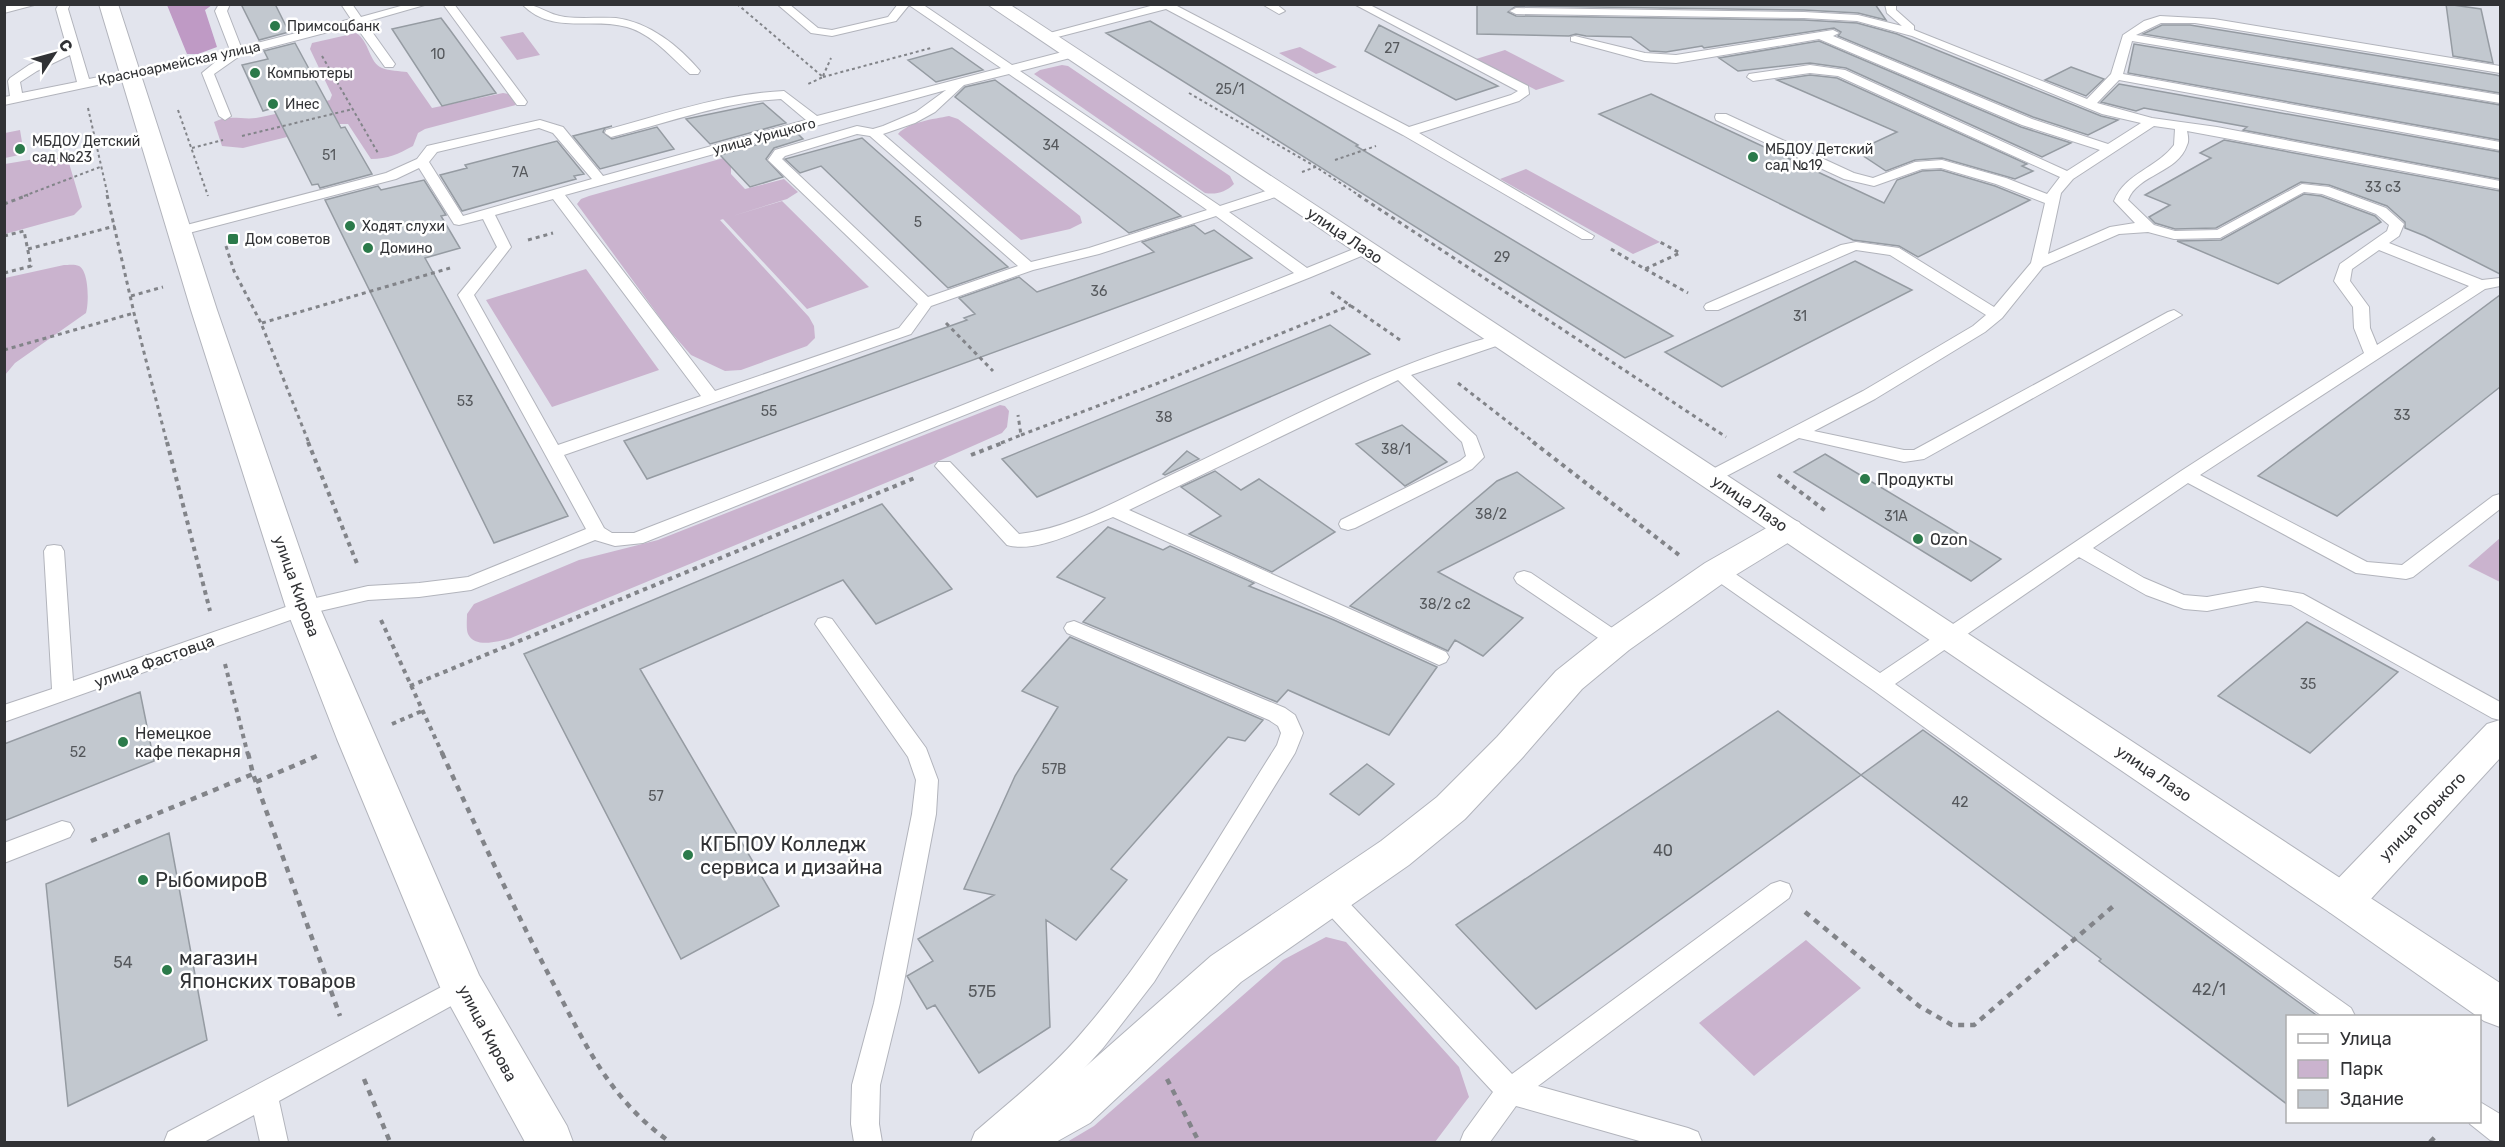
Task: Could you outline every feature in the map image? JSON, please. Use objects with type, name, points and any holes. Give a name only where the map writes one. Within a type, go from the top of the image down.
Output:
[{"type":"main road","name":"улица Кирова","points":[[108,4],[204,310],[303,608],[356,739],[462,987],[550,1143]]},
{"type":"main road","name":"улица Лазо","points":[[996,4],[1711,477],[2344,900],[2500,1007]]},
{"type":"main road","points":[[1012,1143],[1074,1107],[1226,969],[1395,853],[1451,808],[1510,747],[1569,680],[1617,641],[1713,574],[1788,529]]},
{"type":"main road","name":"улица Горького","points":[[2344,900],[2500,734]]},
{"type":"lane","points":[[4,10],[33,4]]},
{"type":"lane","points":[[65,4],[62,9],[84,84]]},
{"type":"lane","points":[[225,4],[221,10],[237,52],[208,73],[225,116]]},
{"type":"lane","points":[[346,4],[389,64]]},
{"type":"lane","name":"Красноармейская улица","points":[[11,100],[237,52],[423,4]]},
{"type":"lane","points":[[448,4],[521,102]]},
{"type":"lane","points":[[527,4],[536,14],[555,19],[617,21],[643,29],[694,71]]},
{"type":"lane","points":[[782,4],[815,31],[832,33],[892,19],[904,4]]},
{"type":"lane","points":[[914,4],[1012,69],[1306,274]]},
{"type":"lane","points":[[1267,4],[1279,11]]},
{"type":"lane","points":[[1359,4],[1524,89],[1523,94],[1515,98],[1408,132]]},
{"type":"lane","points":[[1890,4],[1891,11],[1916,34]]},
{"type":"lane","points":[[1170,5],[1408,132],[1587,236]]},
{"type":"lane","name":"улица Урицкого","points":[[422,162],[459,221],[1012,69],[1058,45],[1170,5]]},
{"type":"lane","points":[[1516,11],[1804,15],[1858,18],[1916,34],[2127,117],[2500,184]]},
{"type":"lane","points":[[1575,39],[1645,57],[1676,59],[1822,36],[1834,33],[1858,18]]},
{"type":"lane","points":[[2090,104],[2116,76],[2127,37],[2148,22],[2172,19],[2220,24],[2500,69]]},
{"type":"lane","points":[[1822,36],[2027,122],[2110,149]]},
{"type":"lane","points":[[2127,37],[2500,99]]},
{"type":"lane","points":[[11,100],[9,82],[74,49]]},
{"type":"lane","points":[[1753,77],[1810,69],[1841,73],[2068,176]]},
{"type":"lane","points":[[2116,76],[2500,146]]},
{"type":"lane","points":[[873,133],[919,116],[943,102],[960,83]]},
{"type":"lane","points":[[611,133],[738,98],[784,95],[815,122]]},
{"type":"lane","points":[[1721,117],[1849,176],[1874,182],[1920,165],[1942,164],[2001,181],[2052,201]]},
{"type":"lane","points":[[2038,264],[2054,192],[2068,176],[2152,122]]},
{"type":"lane","points":[[180,231],[391,176],[422,162],[432,149],[522,126],[540,124],[558,130],[600,181]]},
{"type":"lane","points":[[2149,228],[2121,201],[2123,191],[2137,179],[2167,162],[2181,145],[2181,126]]},
{"type":"lane","points":[[926,303],[775,160],[780,153],[857,130],[873,133],[1028,267]]},
{"type":"lane","points":[[1711,477],[1751,454],[1869,395],[1979,329],[1996,315],[2038,264],[2115,230],[2133,227],[2197,236],[2220,234],[2302,188],[2324,190],[2381,211],[2397,224],[2394,233],[2344,267],[2342,281],[2361,307],[2362,328],[2373,354]]},
{"type":"lane","points":[[553,453],[905,331],[926,303],[1028,267],[1094,251],[1280,191]]},
{"type":"lane","points":[[557,194],[711,397]]},
{"type":"lane","points":[[487,213],[504,247],[466,295],[597,532],[602,537],[617,541],[636,539],[1013,392],[1366,249]]},
{"type":"lane","points":[[2378,244],[2481,285]]},
{"type":"lane","points":[[1712,307],[1846,248],[1856,246],[1894,251],[1996,315]]},
{"type":"lane","points":[[1880,684],[2079,548],[2373,354],[2481,285],[2500,282]]},
{"type":"lane","points":[[1796,432],[1904,456],[1918,455],[2175,315]]},
{"type":"lane","points":[[944,466],[1014,541],[1041,538],[1113,510],[1400,373],[1502,339]]},
{"type":"lane","points":[[1348,524],[1466,465],[1475,457],[1470,440],[1400,373]]},
{"type":"lane","points":[[2187,476],[2363,568],[2406,572],[2500,500]]},
{"type":"lane","points":[[1113,510],[1439,657]]},
{"type":"lane","name":"улица Фастовца","points":[[4,714],[303,608],[368,593],[419,590],[471,583],[597,532]]},
{"type":"lane","points":[[2079,548],[2175,600],[2200,604],[2225,603],[2248,595],[2270,594],[2296,599],[2500,712]]},
{"type":"lane","points":[[54,551],[63,694]]},
{"type":"lane","points":[[1713,574],[1880,684],[2339,1015]]},
{"type":"lane","points":[[1524,578],[1617,641]]},
{"type":"lane","points":[[825,624],[918,754],[927,780],[924,814],[887,1003],[866,1085],[865,1124],[868,1143]]},
{"type":"lane","points":[[985,1143],[1060,1075],[1094,1039],[1144,974],[1287,747],[1292,733],[1287,721],[1277,714],[1074,628]]},
{"type":"lane","points":[[4,853],[62,830]]},
{"type":"lane","points":[[1474,1143],[1510,1091],[1780,891]]},
{"type":"lane","points":[[1328,897],[1510,1091],[1688,1143]]},
{"type":"lane","points":[[178,1143],[462,987]]},
{"type":"lane","points":[[264,1096],[274,1143]]},
{"type":"lane","points":[[2481,1116],[2500,1130]]},
{"type":"path","points":[[737,4],[823,77]]},
{"type":"path","points":[[309,34],[391,176]]},
{"type":"path","points":[[784,95],[823,77],[965,39]]},
{"type":"path","points":[[1186,91],[1316,167],[1751,454],[1828,512]]},
{"type":"path","points":[[238,137],[353,109]]},
{"type":"path","points":[[192,148],[226,140]]},
{"type":"path","points":[[4,204],[100,167]]},
{"type":"path","points":[[28,249],[115,226]]},
{"type":"path","points":[[504,247],[580,226]]},
{"type":"path","points":[[4,236],[24,231],[31,266],[4,273]]},
{"type":"path","points":[[1587,236],[1712,307]]},
{"type":"path","points":[[1645,268],[1680,253],[1660,242]]},
{"type":"path","points":[[261,323],[456,266]]},
{"type":"path","points":[[1306,274],[1430,362],[1713,574]]},
{"type":"path","points":[[926,303],[1013,392],[1021,435]]},
{"type":"path","points":[[410,686],[944,466],[1351,305]]},
{"type":"path","points":[[4,350],[134,313]]},
{"type":"path","points":[[80,845],[253,774]]},
{"type":"path","points":[[1780,891],[1894,987],[1919,1006],[1952,1025],[1974,1025],[2117,903]]},
{"type":"path","points":[[1147,1039],[1199,1143]]},
{"type":"path","points":[[646,1125],[670,1143]]},
{"type":"path","points":[[2430,1143],[2435,1137]]},
{"type":"green space","points":[[523,32],[540,55],[517,60],[500,37]]},
{"type":"green space","points":[[356,33],[364,41],[371,57],[378,65],[388,70],[407,72],[432,108],[503,93],[509,94],[516,105],[425,129],[418,133],[413,146],[398,154],[383,158],[371,159],[348,124],[339,124],[243,148],[222,146],[214,122],[230,118],[256,118],[330,100],[332,95],[310,49],[312,43]]},
{"type":"green space","points":[[1300,47],[1337,67],[1316,74],[1279,53]]},
{"type":"green space","points":[[1505,50],[1565,81],[1536,90],[1476,59]]},
{"type":"green space","points":[[1062,65],[1068,66],[1230,176],[1234,184],[1221,192],[1205,193],[1034,74],[1040,70]]},
{"type":"green space","points":[[949,116],[958,119],[1080,216],[1082,223],[1070,229],[1021,240],[898,134],[915,124]]},
{"type":"green space","points":[[20,130],[24,154],[5,158],[5,133]]},
{"type":"green space","points":[[47,157],[62,158],[69,163],[82,207],[74,215],[5,234],[5,164]]},
{"type":"green space","points":[[727,157],[731,162],[731,174],[745,189],[784,179],[798,192],[787,199],[720,220],[809,317],[814,326],[815,338],[807,346],[741,370],[725,371],[691,355],[669,330],[577,204],[581,199],[589,196]]},
{"type":"green space","points":[[1526,169],[1660,242],[1633,254],[1500,179]]},
{"type":"green space","points":[[782,201],[869,287],[807,309],[723,219]]},
{"type":"green space","points":[[64,265],[79,266],[85,274],[88,295],[86,313],[15,363],[5,375],[5,278]]},
{"type":"green space","points":[[586,269],[659,370],[552,407],[486,300]]},
{"type":"green space","points":[[1000,405],[1005,406],[1009,411],[1007,427],[1002,433],[941,460],[511,638],[482,643],[471,639],[468,634],[467,614],[474,604],[579,560],[658,540]]},
{"type":"green space","points":[[2500,538],[2500,582],[2468,566]]},
{"type":"green space","points":[[1326,937],[1346,942],[1459,1067],[1469,1097],[1435,1142],[1067,1142],[1094,1126],[1283,960]]},
{"type":"green space","points":[[1806,940],[1861,988],[1754,1076],[1699,1023]]},
{"type":"shaded area","points":[[167,5],[212,5],[205,10],[217,47],[198,54],[187,54]]},
{"type":"building","points":[[241,4],[275,4],[289,32],[259,40]]},
{"type":"building","points":[[1477,4],[1875,4],[1886,20],[1858,13],[1804,10],[1516,6],[1508,12],[1516,16],[1804,20],[1857,23],[1897,34],[2101,116],[2118,120],[2088,135],[2033,117],[1838,36],[1841,32],[1834,28],[1704,48],[1702,46],[1666,52],[1650,51],[1631,37],[1576,34],[1569,36],[1477,34]]},
{"type":"building","points":[[2446,4],[2481,9],[2493,63],[2453,56]]},
{"type":"building","points":[[441,18],[496,93],[442,106],[392,29]]},
{"type":"building","points":[[1150,21],[1673,336],[1625,358],[1106,33]]},
{"type":"building","points":[[1379,25],[1498,86],[1456,100],[1365,51]]},
{"type":"building","points":[[2162,25],[2190,25],[2496,75],[2500,76],[2500,93],[2143,34]]},
{"type":"building","points":[[1819,41],[2021,127],[2071,143],[2042,157],[1846,68],[1810,63],[1738,71],[1719,58]]},
{"type":"building","points":[[295,43],[341,128],[345,127],[372,174],[320,188],[318,184],[312,185],[273,108],[263,111],[242,65],[268,59],[264,51]]},
{"type":"building","points":[[2134,44],[2500,105],[2500,140],[2128,73]]},
{"type":"building","points":[[952,48],[983,70],[936,82],[908,60]]},
{"type":"building","points":[[2071,67],[2104,79],[2086,96],[2045,80]]},
{"type":"building","points":[[1810,75],[1837,78],[2027,164],[2022,166],[2033,171],[2015,179],[1942,158],[1915,160],[1886,171],[1856,151],[1897,132],[1777,80]]},
{"type":"building","points":[[995,80],[1181,216],[1129,233],[955,97],[965,87]]},
{"type":"building","points":[[2119,84],[2500,152],[2500,179],[2243,130],[2247,127],[2144,108],[2136,111],[2101,102]]},
{"type":"building","points":[[1651,94],[1884,203],[1897,180],[1922,171],[1941,170],[1995,186],[2030,200],[1918,257],[1899,246],[1853,240],[1599,114]]},
{"type":"building","points":[[763,103],[786,123],[710,144],[686,119]]},
{"type":"building","points":[[612,126],[605,128],[603,132],[612,139],[657,127],[674,149],[600,169],[573,136]]},
{"type":"building","points":[[797,133],[803,139],[774,148],[766,159],[783,177],[750,187],[720,155]]},
{"type":"building","points":[[862,138],[1008,267],[948,288],[821,166],[800,173],[785,159]]},
{"type":"building","points":[[2224,140],[2500,191],[2500,274],[2405,228],[2405,222],[2387,206],[2329,185],[2301,182],[2216,228],[2175,229],[2155,223],[2149,217],[2170,205],[2145,195],[2211,158],[2200,153]]},
{"type":"building","points":[[557,141],[584,174],[574,176],[576,179],[462,211],[440,175],[467,168],[465,165]]},
{"type":"building","points":[[424,180],[446,215],[441,216],[460,248],[425,258],[568,516],[494,543],[325,200],[378,186],[381,190]]},
{"type":"building","points":[[2304,194],[2321,196],[2375,216],[2381,222],[2278,284],[2177,241],[2221,240]]},
{"type":"building","points":[[1194,225],[1205,234],[1214,230],[1252,258],[647,479],[624,441],[967,320],[964,318],[975,314],[959,298],[1019,277],[1037,292],[1154,252],[1142,242]]},
{"type":"building","points":[[1855,261],[1912,290],[1722,387],[1665,352]]},
{"type":"building","points":[[2500,295],[2500,387],[2337,516],[2258,476]]},
{"type":"building","points":[[1330,325],[1370,354],[1037,497],[1002,459]]},
{"type":"building","points":[[1402,425],[1447,462],[1405,486],[1356,444]]},
{"type":"building","points":[[1187,451],[1199,459],[1163,474]]},
{"type":"building","points":[[1825,454],[2001,559],[1971,581],[1794,472]]},
{"type":"building","points":[[1215,471],[1241,490],[1259,479],[1335,532],[1272,572],[1189,534],[1221,516],[1181,487]]},
{"type":"building","points":[[1517,472],[1564,508],[1438,572],[1523,618],[1483,656],[1455,640],[1448,651],[1350,606],[1497,481]]},
{"type":"building","points":[[882,504],[952,589],[876,624],[843,580],[640,669],[779,906],[681,959],[524,654]]},
{"type":"building","points":[[1108,527],[1163,550],[1170,546],[1254,583],[1249,586],[1334,620],[1437,667],[1389,735],[1288,690],[1277,702],[1083,622],[1105,598],[1057,577]]},
{"type":"building","points":[[2307,622],[2398,672],[2310,753],[2218,696]]},
{"type":"building","points":[[1070,637],[1263,720],[1245,741],[1228,737],[1111,869],[1127,880],[1076,940],[1046,920],[1050,1027],[979,1073],[935,1005],[927,1009],[907,976],[933,961],[918,939],[994,895],[964,889],[1015,776],[1058,707],[1022,691]]},
{"type":"building","points":[[140,692],[154,761],[4,821],[4,744]]},
{"type":"building","points":[[1778,711],[1861,775],[1536,1009],[1456,925]]},
{"type":"building","points":[[1923,730],[2316,1015],[2286,1015],[2286,1103],[2099,961],[2101,959],[1861,775]]},
{"type":"building","points":[[1367,764],[1394,784],[1359,815],[1330,794]]},
{"type":"building","points":[[169,833],[207,1040],[68,1106],[46,884]]},
{"type":"place","name":"Примсоцбанк","points":[[275,26]]},
{"type":"place","name":"Компьютеры","points":[[255,73]]},
{"type":"place","name":"Инес","points":[[273,104]]},
{"type":"place","name":"МБДОУ Детский сад №23","points":[[20,149]]},
{"type":"place","name":"МБДОУ Детский сад №19","points":[[1753,157]]},
{"type":"place","name":"Ходят слухи","points":[[350,226]]},
{"type":"place","name":"Дом советов","points":[[233,239]]},
{"type":"place","name":"Домино","points":[[368,248]]},
{"type":"place","name":"Продукты","points":[[1865,479]]},
{"type":"place","name":"Ozon","points":[[1918,539]]},
{"type":"place","name":"Немецкое кафе пекарня","points":[[123,742]]},
{"type":"place","name":"КГБПОУ Колледж сервиса и дизайна","points":[[688,855]]},
{"type":"place","name":"РыбомироВ","points":[[143,880]]},
{"type":"place","name":"магазин Японских товаров","points":[[167,970]]}]
